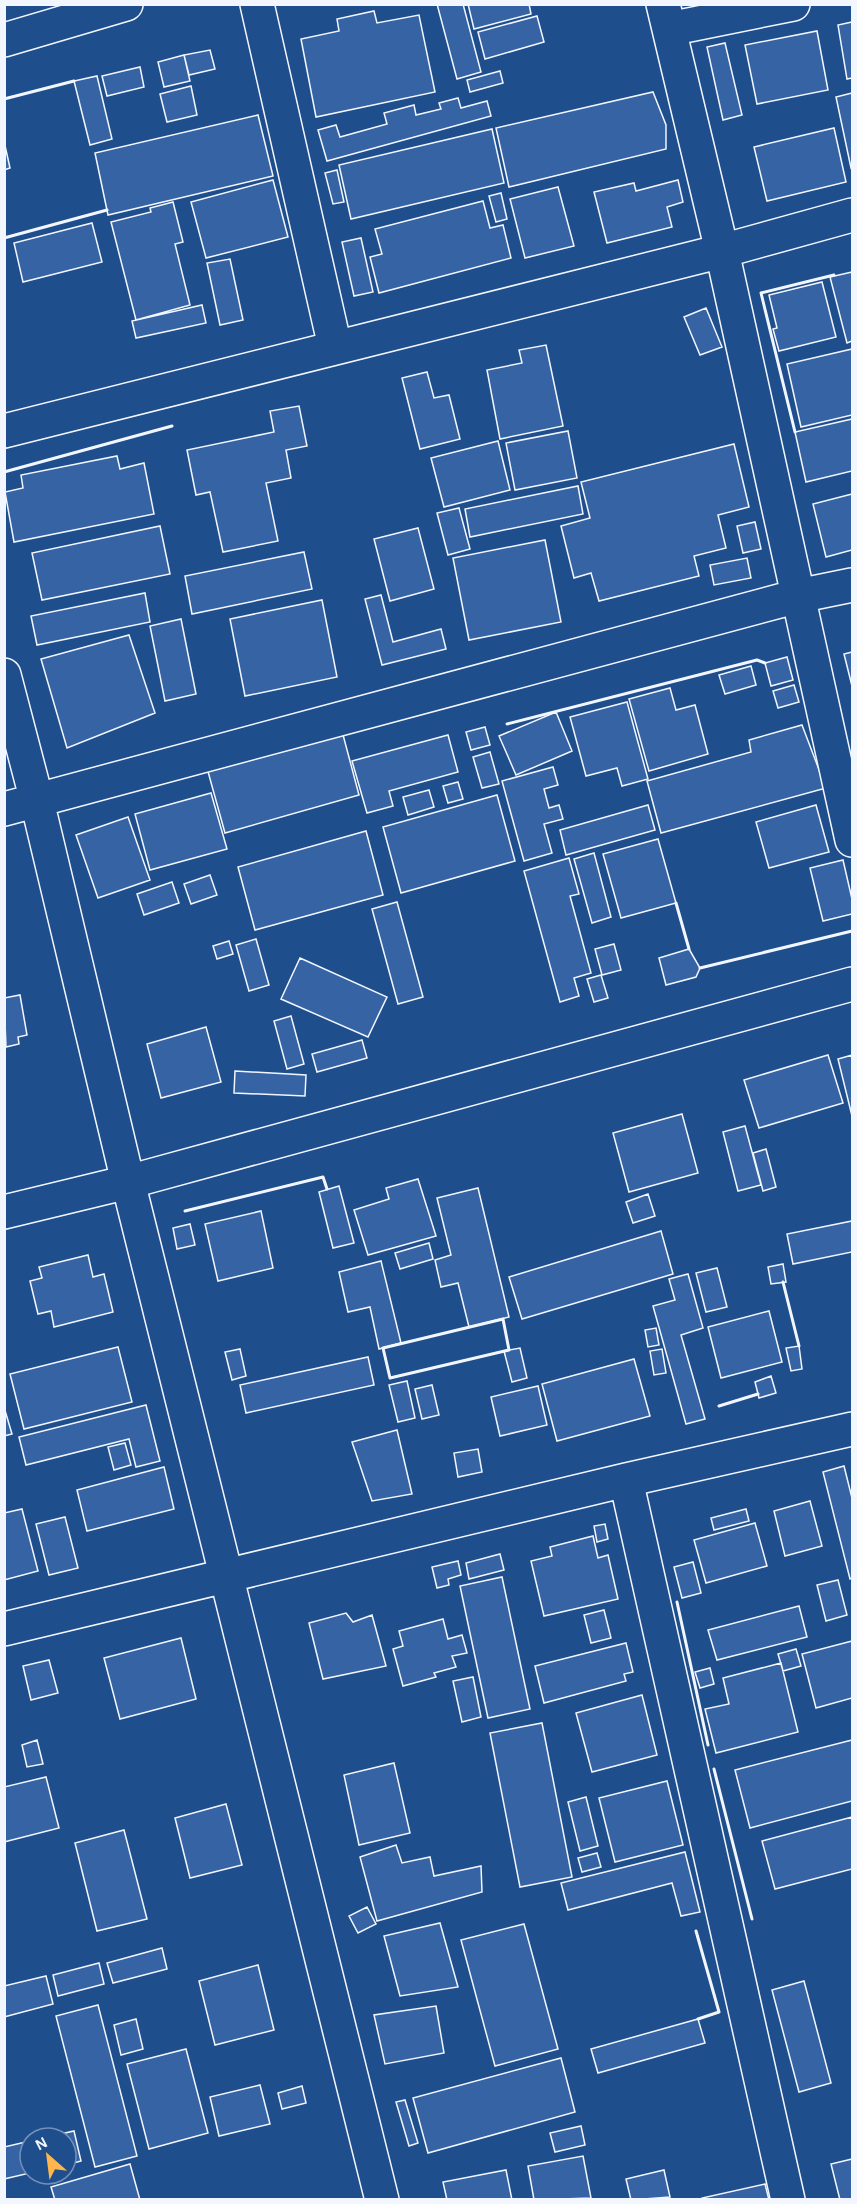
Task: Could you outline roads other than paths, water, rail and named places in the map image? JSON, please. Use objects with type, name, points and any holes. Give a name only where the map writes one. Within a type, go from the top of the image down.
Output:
[{"type":"street","points":[[257,4],[335,346]]},
{"type":"street","points":[[794,4],[666,17],[722,251],[852,840]]},
{"type":"street","points":[[4,40],[118,6]]},
{"type":"street","points":[[4,430],[722,251],[852,215]]},
{"type":"street","points":[[4,809],[798,596],[852,585]]},
{"type":"street","points":[[4,675],[382,2199]]},
{"type":"street","points":[[4,1212],[128,1182],[852,984]]},
{"type":"street","points":[[4,1629],[626,1480],[852,1430]]},
{"type":"street","points":[[626,1480],[788,2199]]}]
